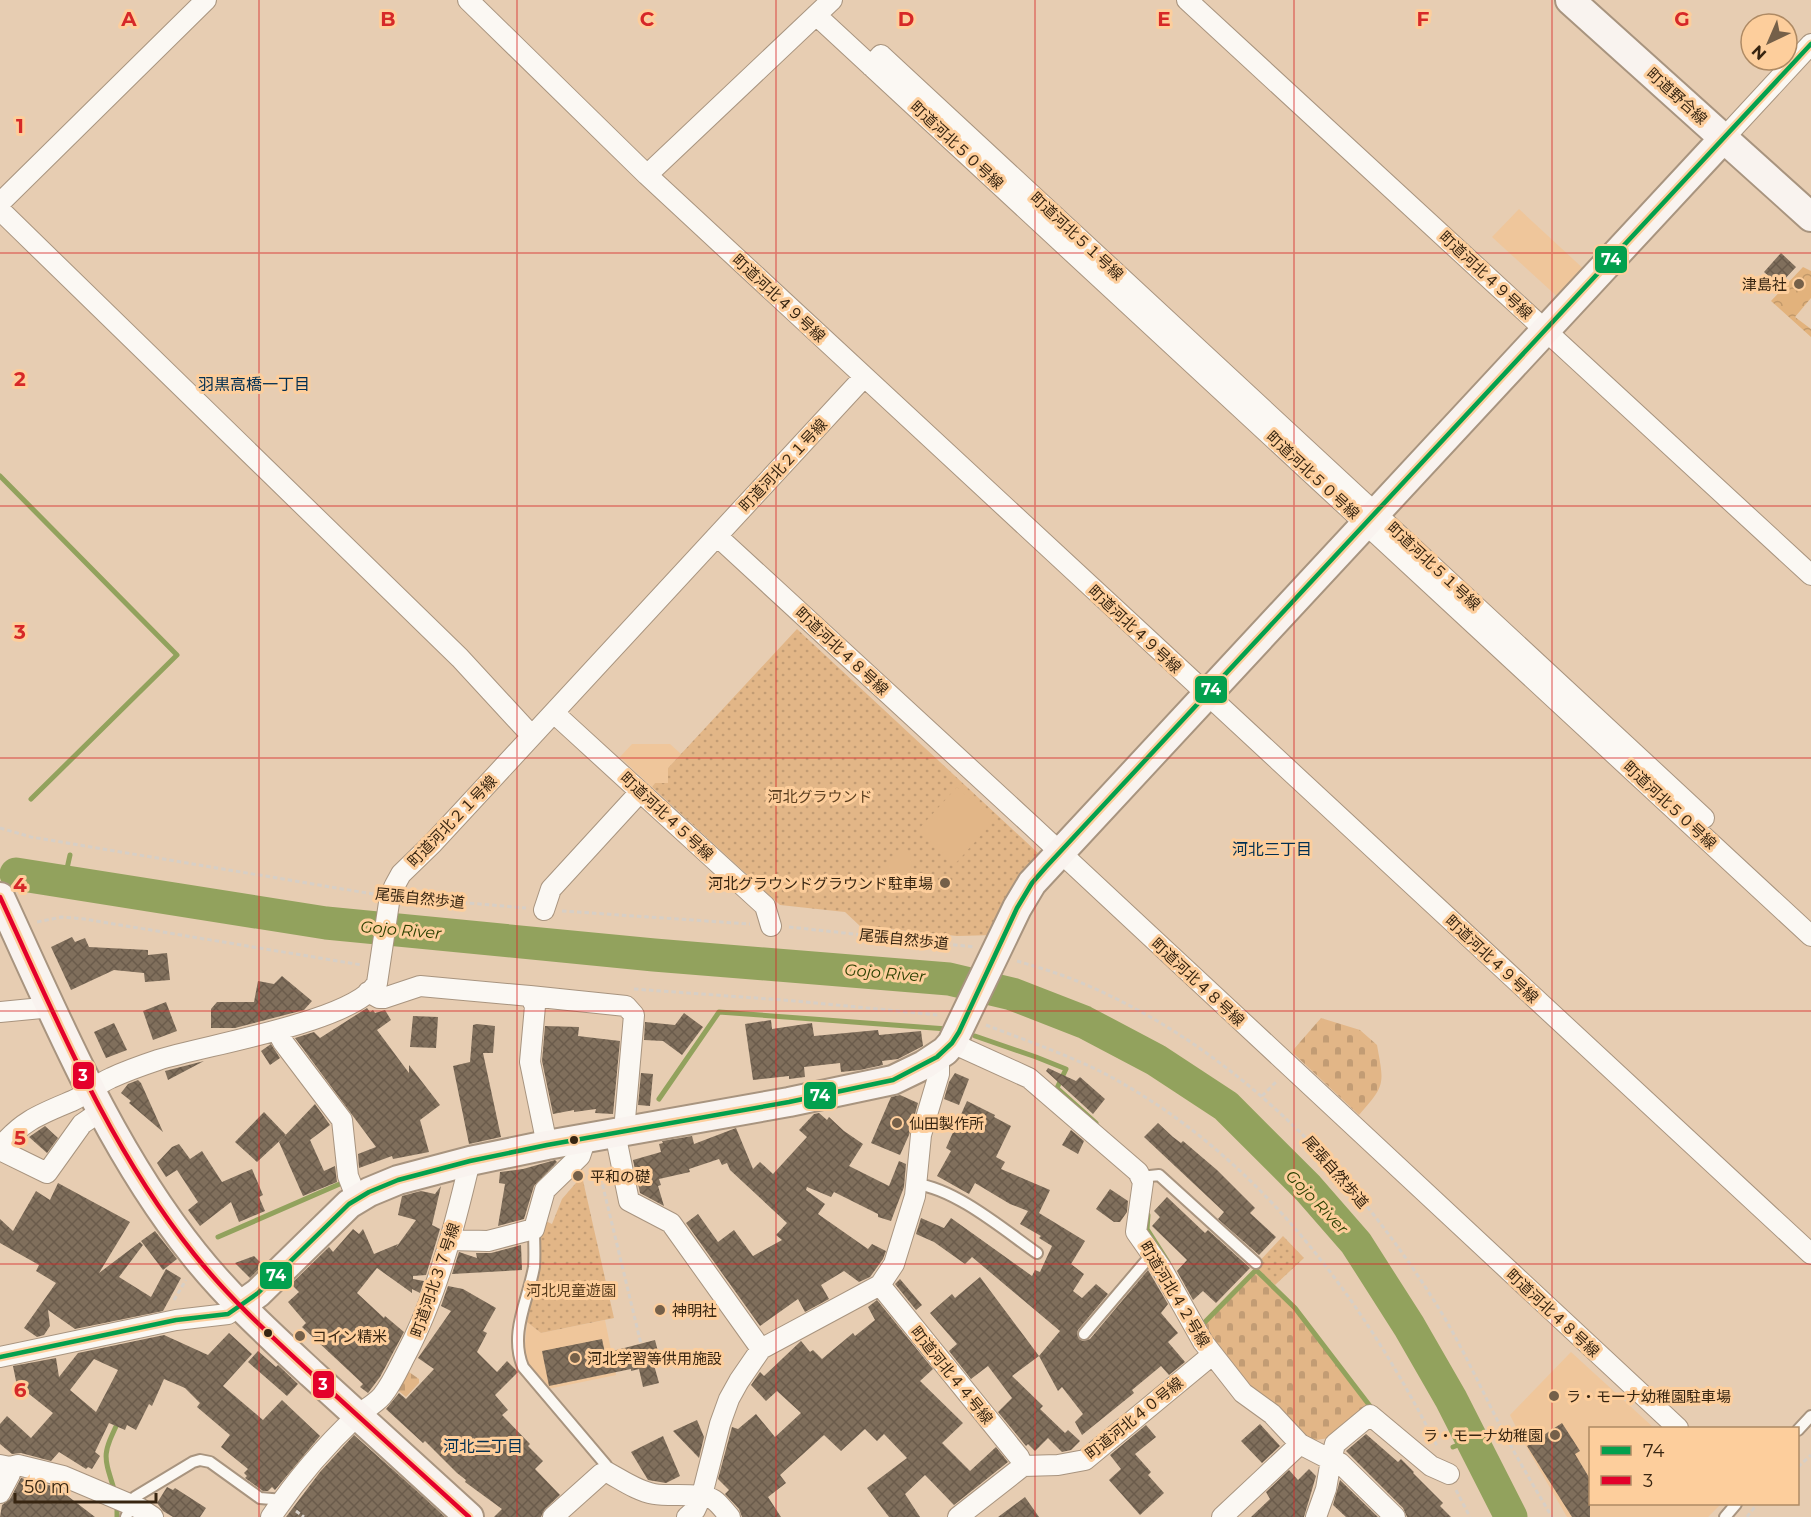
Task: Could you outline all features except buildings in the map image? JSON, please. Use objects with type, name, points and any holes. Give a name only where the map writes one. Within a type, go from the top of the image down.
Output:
[{"type":"street","points":[[0,203],[206,0]]},
{"type":"street","name":"町道河北４９号線","points":[[468,0],[647,175],[1811,1254]]},
{"type":"street","points":[[647,175],[832,0]]},
{"type":"street","name":"町道河北４９号線","points":[[1187,0],[1811,575]]},
{"type":"street","name":"町道野合線","points":[[1570,0],[1811,217]]},
{"type":"street","name":"町道河北５０号線","points":[[816,15],[1371,518],[1811,936]]},
{"type":"street","points":[[687,1517],[702,1495],[720,1424],[729,1399],[761,1349],[880,1285],[894,1264],[915,1196],[921,1135],[939,1074],[939,1062],[1026,893],[1060,852],[1811,44]]},
{"type":"street","points":[[0,210],[460,658],[532,736]]},
{"type":"street","name":"町道河北２１号線","points":[[369,992],[377,983],[390,896],[401,874],[433,843],[864,377]]},
{"type":"street","name":"町道河北５１号線","points":[[1371,518],[1811,918]]},
{"type":"street","name":"町道河北４８号線","points":[[717,536],[1677,1427]]},
{"type":"street","name":"町道河北４５号線","points":[[554,713],[765,906],[771,926]]},
{"type":"street","points":[[544,910],[551,889],[640,792]]},
{"type":"street","points":[[4,905],[96,1101],[141,1179],[198,1258],[241,1305],[469,1517]]},
{"type":"street","points":[[96,1101],[24,1123],[11,1134],[0,1149],[47,1173],[82,1124],[96,1101],[110,1078],[159,1060],[277,1031],[351,1003],[369,992],[379,998],[384,998],[420,986],[626,1006],[634,1015],[620,1132],[629,1201],[670,1223],[761,1349]]},
{"type":"street","points":[[530,996],[535,1006],[530,1062],[547,1145]]},
{"type":"street","points":[[0,1012],[52,1007]]},
{"type":"street","points":[[277,1031],[282,1042],[342,1120],[348,1176],[357,1198]]},
{"type":"street","points":[[0,1357],[162,1323],[228,1314],[258,1293],[340,1211],[357,1198],[398,1180],[470,1161],[547,1145],[789,1102],[893,1080],[951,1040]]},
{"type":"street","points":[[951,1040],[1029,1078],[1141,1177]]},
{"type":"street","points":[[450,1240],[488,1240],[534,1229],[545,1190],[580,1156],[586,1138]]},
{"type":"street","name":"町道河北３７号線","points":[[271,1517],[310,1466],[358,1416],[382,1395],[419,1330],[456,1222],[470,1161]]},
{"type":"street","name":"町道河北４２号線","points":[[1141,1177],[1143,1182],[1136,1232],[1152,1254],[1212,1355],[1243,1393],[1272,1414],[1300,1444],[1340,1463],[1395,1517]]},
{"type":"street","name":"町道河北４４号線","points":[[880,1285],[1019,1457],[1023,1466]]},
{"type":"street","name":"町道河北４０号線","points":[[1023,1466],[1059,1465],[1085,1460],[1212,1355]]},
{"type":"street","points":[[1316,1517],[1326,1489],[1335,1444],[1370,1415],[1431,1466],[1449,1474]]},
{"type":"street","points":[[1222,1517],[1300,1444]]},
{"type":"street","points":[[0,1493],[10,1474],[5,1466],[18,1465],[63,1476],[129,1511],[153,1517]]},
{"type":"street","points":[[958,1517],[1023,1466]]},
{"type":"street","points":[[553,1517],[607,1472],[652,1494],[677,1497],[702,1495],[714,1500],[730,1517]]},
{"type":"lane","points":[[1141,1177],[1159,1175],[1256,1263]]},
{"type":"lane","points":[[916,1184],[932,1186],[962,1202],[1037,1253]]},
{"type":"lane","points":[[534,1229],[534,1266],[520,1313],[518,1355],[523,1367],[606,1465],[607,1472]]},
{"type":"lane","points":[[1084,1334],[1152,1254]]},
{"type":"lane","points":[[1799,1428],[1811,1416]]},
{"type":"lane","points":[[129,1511],[135,1497],[200,1460],[210,1462],[260,1498],[283,1500]]},
{"type":"lane","points":[[1725,1517],[1734,1505]]},
{"type":"path","name":"尾張自然歩道","points":[[0,828],[31,837],[390,896],[544,910],[771,926],[967,945],[1076,980],[1110,996],[1188,1041],[1242,1080],[1300,1130],[1378,1221],[1427,1289],[1552,1517]]},
{"type":"path","points":[[600,1170],[641,1344]]},
{"type":"path","points":[[162,1323],[198,1258]]},
{"type":"path","points":[[1799,1465],[1811,1455]]},
{"type":"shaded area","points":[[1519,209],[1588,273],[1562,301],[1492,237]]},
{"type":"shaded area","points":[[632,744],[670,744],[681,754],[668,768],[668,783],[655,783],[652,787],[620,757]]},
{"type":"shaded area","points":[[605,1320],[616,1375],[548,1389],[524,1357],[527,1322],[541,1333]]},
{"type":"shaded area","name":"ラ・モーナ幼稚園","points":[[1571,1352],[1653,1427],[1589,1427],[1589,1505],[1720,1505],[1708,1517],[1567,1517],[1510,1415]]},
{"type":"green space","name":"津島社","points":[[1803,267],[1811,271],[1811,298],[1795,317],[1811,329],[1811,337],[1771,301]]},
{"type":"green space","name":"河北グラウンド","points":[[797,629],[1039,854],[1039,862],[994,935],[957,936],[860,926],[845,912],[780,905],[652,787],[655,783],[668,783],[668,768]]},
{"type":"green space","points":[[957,787],[994,821],[955,864],[918,830]]},
{"type":"green space","points":[[903,847],[910,853],[912,868],[923,878],[908,894],[864,889]]},
{"type":"green space","points":[[1321,1018],[1360,1030],[1377,1045],[1381,1083],[1374,1097],[1359,1115],[1293,1053]]},
{"type":"green space","name":"河北児童遊園","points":[[582,1176],[614,1318],[541,1333],[527,1322],[540,1269],[538,1225],[541,1219],[552,1224],[562,1199]]},
{"type":"green space","points":[[1283,1236],[1304,1258],[1275,1285],[1255,1266]]},
{"type":"green space","points":[[1255,1272],[1294,1309],[1369,1408],[1329,1438],[1310,1441],[1249,1391],[1202,1328]]},
{"type":"green space","points":[[402,1372],[409,1372],[419,1379],[419,1383],[406,1397],[394,1387]]},
{"type":"waterway","points":[[0,476],[177,655],[31,799]]},
{"type":"waterway","points":[[64,882],[70,855]]},
{"type":"waterway","name":"Gojo River","points":[[16,874],[326,923],[654,955],[949,979],[1012,994],[1084,1022],[1156,1060],[1226,1106],[1308,1188],[1356,1243],[1409,1326],[1451,1399],[1511,1517]]},
{"type":"waterway","points":[[659,1099],[719,1012],[947,1029]]},
{"type":"waterway","points":[[975,1036],[1066,1069],[1057,1088],[1096,1123]]},
{"type":"waterway","points":[[218,1237],[342,1183]]},
{"type":"waterway","points":[[1148,1215],[1147,1229],[1168,1262]]},
{"type":"waterway","points":[[1200,1320],[1203,1324],[1256,1270],[1295,1308],[1373,1410]]},
{"type":"waterway","points":[[115,1492],[106,1455],[119,1420]]},
{"type":"waterway","points":[[1453,1447],[1471,1440]]},
{"type":"waterway","points":[[117,1504],[117,1517]]},
{"type":"transit line","name":"74","points":[[0,1357],[176,1320],[228,1314],[258,1293],[349,1204],[369,1192],[398,1180],[470,1161],[547,1145],[789,1102],[893,1080],[937,1057],[952,1043],[959,1032],[1017,908],[1032,883],[1811,44]]},
{"type":"transit line","name":"3","points":[[0,897],[64,1036],[110,1127],[136,1171],[194,1254],[221,1286],[266,1331],[469,1517]]},
{"type":"place","name":"津島社","points":[[1799,284]]},
{"type":"place","name":"河北グラウンドグラウンド駐車場","points":[[945,883]]},
{"type":"place","name":"仙田製作所","points":[[897,1123]]},
{"type":"place","name":"平和の礎","points":[[578,1176]]},
{"type":"place","name":"神明社","points":[[660,1310]]},
{"type":"place","name":"コイン精米","points":[[300,1336]]},
{"type":"place","name":"河北学習等供用施設","points":[[575,1358]]},
{"type":"place","name":"ラ・モーナ幼稚園駐車場","points":[[1554,1396]]},
{"type":"place","name":"ラ・モーナ幼稚園","points":[[1555,1435]]},
{"type":"district","name":"羽黒高橋一丁目","points":[[254,384]]},
{"type":"district","name":"河北三丁目","points":[[1272,849]]},
{"type":"district","name":"河北二丁目","points":[[483,1446]]}]
